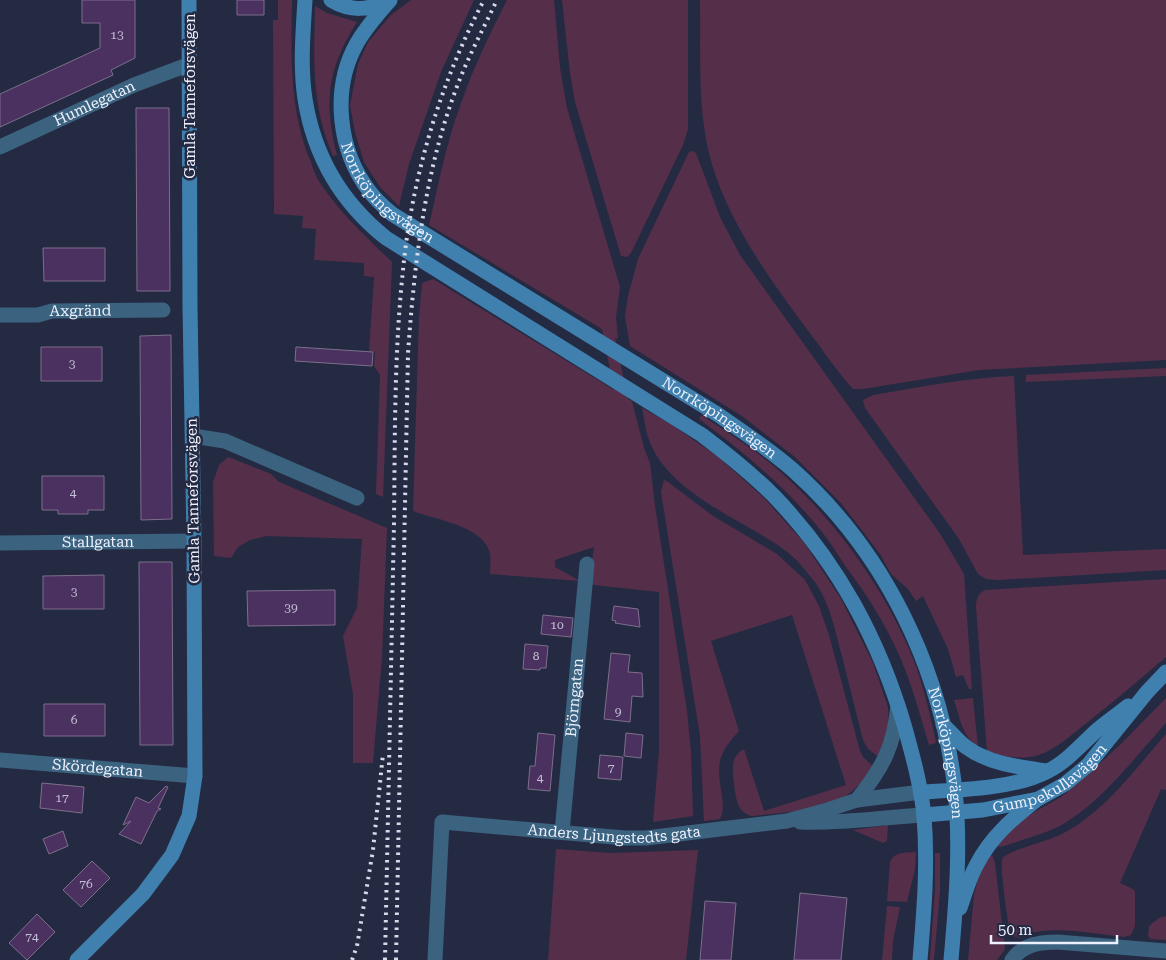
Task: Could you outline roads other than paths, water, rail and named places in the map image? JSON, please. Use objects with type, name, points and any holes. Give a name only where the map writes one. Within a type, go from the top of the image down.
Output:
[{"type":"main road","name":"Gamla Tanneforsvägen","points":[[77,960],[143,894],[172,856],[189,816],[195,776],[189,0]]},
{"type":"main road","name":"Norrköpingsvägen","points":[[305,0],[303,61],[305,100],[318,147],[333,179],[350,205],[368,224],[386,238],[702,435],[740,465],[773,496],[807,533],[833,567],[860,613],[875,644],[898,704],[921,792],[924,815],[926,893],[920,960]]},
{"type":"main road","points":[[331,0],[340,5],[357,9],[374,7],[390,0]]},
{"type":"main road","name":"Norrköpingsvägen","points":[[390,0],[368,25],[356,44],[347,63],[340,102],[346,144],[355,167],[370,192],[392,214],[717,414],[756,441],[793,470],[825,502],[851,530],[881,574],[908,622],[925,662],[943,726],[955,790],[958,846],[955,921],[951,960]]},
{"type":"main road","name":"Gumpekullavägen","points":[[924,815],[983,810],[1038,799],[1065,784],[1088,764],[1147,692],[1166,672]]},
{"type":"main road","name":"Gumpekullavägen","points":[[921,792],[993,786],[1030,779],[1048,772],[1064,761],[1097,731],[1147,692]]},
{"type":"main road","points":[[943,726],[966,747],[981,756],[1019,767],[1048,772]]},
{"type":"main road","points":[[955,921],[976,865],[988,845],[1009,822],[1038,799]]},
{"type":"street","name":"Humlegatan","points":[[0,147],[134,85],[190,64]]},
{"type":"street","name":"Axgränd","points":[[0,315],[38,315],[52,311],[163,310]]},
{"type":"street","points":[[193,436],[225,441],[357,498]]},
{"type":"street","name":"Stallgatan","points":[[0,543],[194,541]]},
{"type":"street","name":"Björngatan","points":[[562,832],[587,564]]},
{"type":"street","points":[[857,800],[881,766],[891,744],[898,704]]},
{"type":"street","name":"Skördegatan","points":[[0,760],[195,776]]},
{"type":"street","name":"Anders Ljungstedts gata","points":[[435,960],[442,822],[625,838],[646,838],[786,821],[857,800],[921,792]]},
{"type":"street","name":"Anders Ljungstedts gata","points":[[786,821],[826,823],[924,815]]},
{"type":"street","points":[[1012,960],[1028,946],[1044,942],[1166,951]]},
{"type":"railway","points":[[385,960],[396,397],[403,270],[413,200],[430,131],[454,64],[484,0]]},
{"type":"railway","points":[[396,960],[408,353],[414,280],[424,208],[440,138],[464,69],[497,0]]},
{"type":"railway","points":[[352,960],[357,946],[373,850],[383,754]]}]
